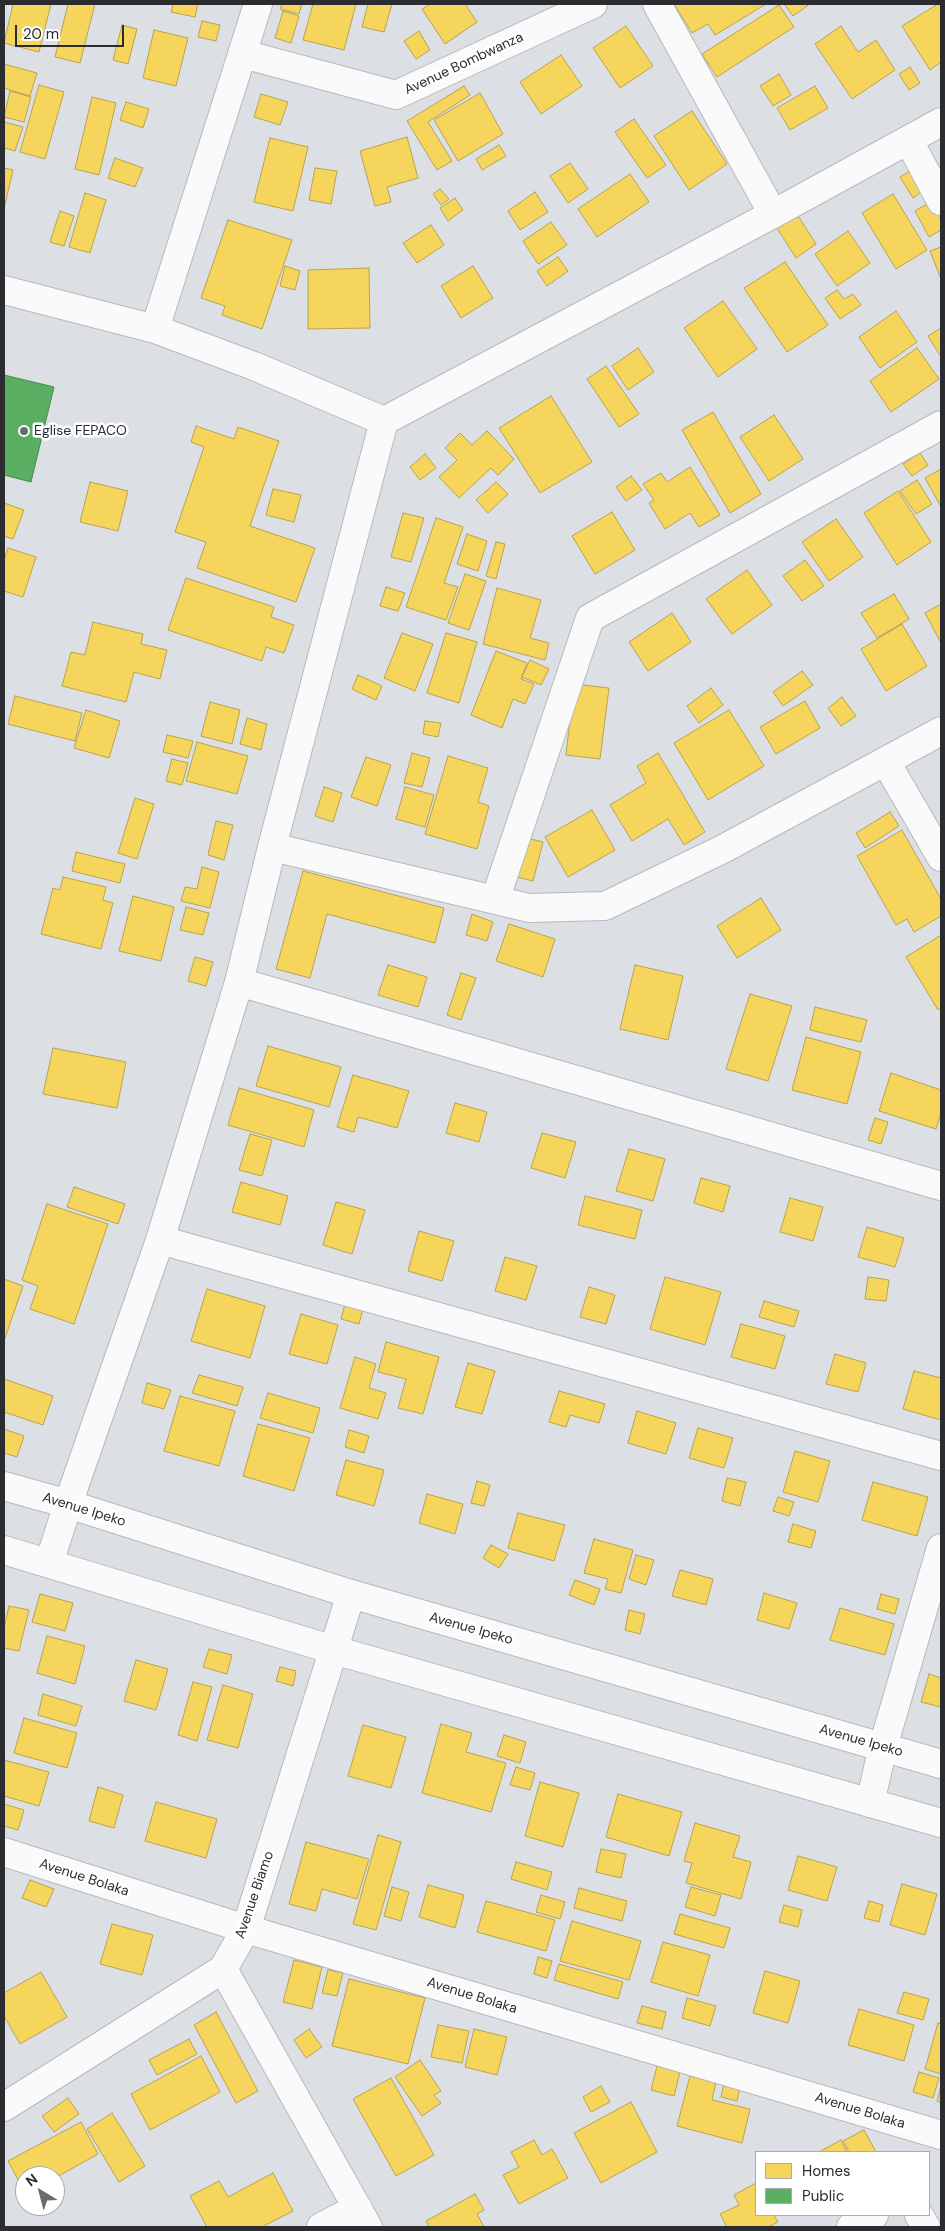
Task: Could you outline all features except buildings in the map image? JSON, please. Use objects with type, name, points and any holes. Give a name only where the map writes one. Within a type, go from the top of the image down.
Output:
[{"type":"street","points":[[155,329],[258,4]]},
{"type":"street","name":"Avenue Bombwanza","points":[[243,54],[396,95],[593,4]]},
{"type":"street","points":[[657,4],[773,214]]},
{"type":"street","points":[[49,1563],[160,1240],[239,982],[272,847],[384,420],[773,214],[941,122]]},
{"type":"street","points":[[909,141],[941,201]]},
{"type":"street","points":[[4,290],[155,329],[254,366],[384,420]]},
{"type":"street","points":[[495,900],[590,618],[941,425]]},
{"type":"street","points":[[272,847],[529,908],[605,906],[723,849],[941,732]]},
{"type":"street","points":[[886,762],[941,857]]},
{"type":"street","points":[[239,982],[941,1186]]},
{"type":"street","points":[[160,1240],[941,1456]]},
{"type":"street","name":"Avenue Ipeko","points":[[4,1486],[68,1504],[351,1594],[941,1764]]},
{"type":"street","points":[[870,1803],[883,1747],[941,1548]]},
{"type":"street","points":[[4,1550],[334,1650],[941,1823]]},
{"type":"street","name":"Avenue Biamo","points":[[223,1969],[246,1929],[351,1594]]},
{"type":"street","name":"Avenue Bolaka","points":[[4,1852],[246,1929],[935,2140]]},
{"type":"street","points":[[4,2107],[223,1969],[363,2218],[321,2227]]},
{"type":"street","points":[[851,2227],[872,2216]]},
{"type":"street","points":[[920,2216],[926,2227]]},
{"type":"place","name":"Eglise FEPACO","points":[[24,431]]}]
